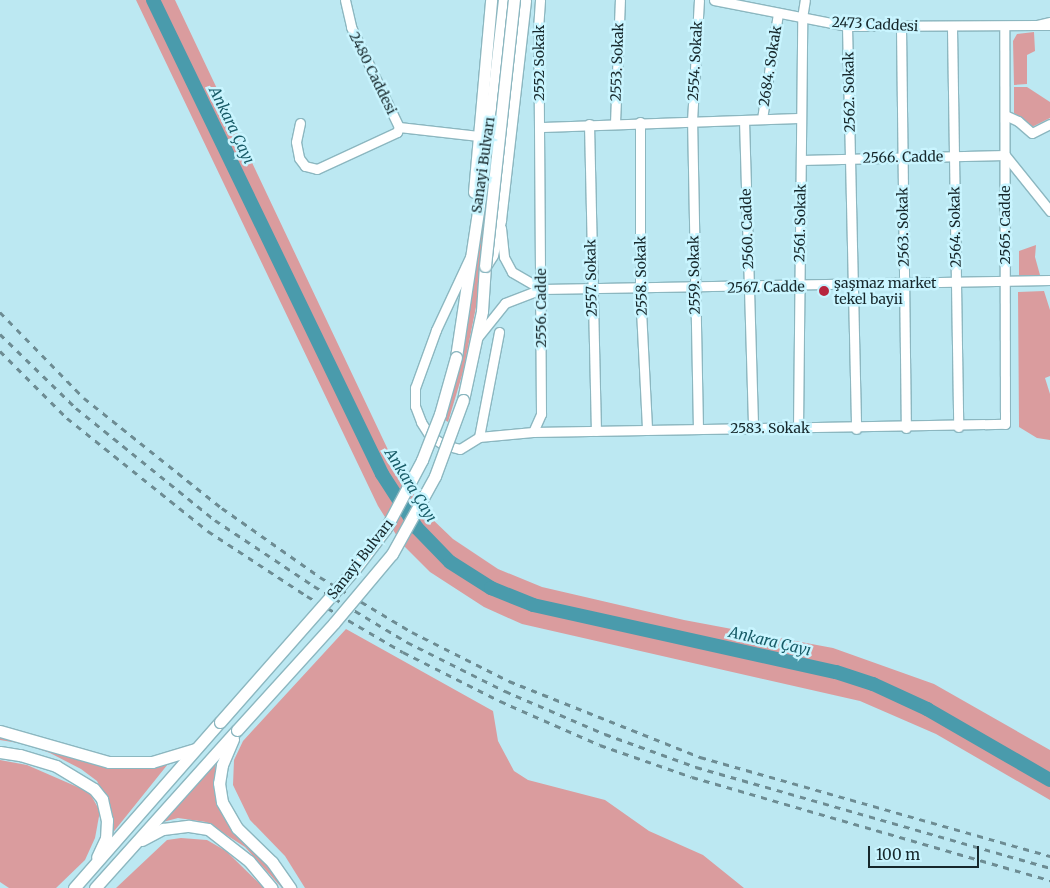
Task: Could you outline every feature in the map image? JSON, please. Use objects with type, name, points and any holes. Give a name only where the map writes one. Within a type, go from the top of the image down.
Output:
[{"type":"main road","points":[[477,208],[474,188],[490,5],[502,0]]},
{"type":"main road","name":"Sanayi Bulvarı","points":[[74,888],[350,575],[386,528],[422,460],[440,414],[456,357],[477,208],[485,166],[502,0]]},
{"type":"main road","points":[[485,266],[492,254],[500,220],[526,5],[514,0]]},
{"type":"main road","name":"Sanayi Bulvarı","points":[[95,888],[334,623],[392,554],[435,476],[463,400],[477,338],[514,0]]},
{"type":"main road","points":[[237,730],[222,765],[219,783],[222,802],[237,828],[272,862],[290,888]]},
{"type":"main road","points":[[0,731],[109,762],[152,762],[196,748]]},
{"type":"main road","points":[[0,752],[20,755],[56,766],[81,779],[102,799],[107,820],[106,838],[92,869]]},
{"type":"main road","points":[[130,848],[163,829],[189,826],[208,829],[249,861],[272,888]]},
{"type":"street","name":"2480 Caddesi","points":[[345,0],[351,27],[399,127],[478,136]]},
{"type":"street","name":"2552 Sokak","points":[[540,0],[538,29],[540,127]]},
{"type":"street","name":"2553. Sokak","points":[[615,123],[620,0]]},
{"type":"street","name":"2554. Sokak","points":[[692,121],[699,0]]},
{"type":"street","name":"2473 Caddesi","points":[[714,0],[847,26],[952,28],[1046,22]]},
{"type":"street","name":"2561. Sokak","points":[[798,428],[802,18],[805,0]]},
{"type":"street","name":"2684. Sokak","points":[[762,119],[778,13]]},
{"type":"street","name":"2562. Sokak","points":[[847,26],[856,428]]},
{"type":"street","name":"2565. Cadde","points":[[1004,26],[1006,423]]},
{"type":"street","name":"2563. Sokak","points":[[901,27],[906,428]]},
{"type":"street","name":"2564. Sokak","points":[[952,28],[958,427]]},
{"type":"street","points":[[1005,115],[1018,121],[1032,133],[1050,124]]},
{"type":"street","points":[[540,127],[640,122],[801,118]]},
{"type":"street","name":"2560. Cadde","points":[[744,120],[753,428]]},
{"type":"street","name":"2559. Sokak","points":[[692,121],[698,429]]},
{"type":"street","name":"2558. Sokak","points":[[640,122],[640,290],[647,430]]},
{"type":"street","points":[[300,123],[296,142],[299,158],[305,166],[317,169],[397,132],[399,127]]},
{"type":"street","name":"2557. Sokak","points":[[589,124],[591,291],[596,431]]},
{"type":"street","name":"2556. Cadde","points":[[534,432],[541,414],[540,127]]},
{"type":"street","points":[[1005,155],[1047,201],[1050,212]]},
{"type":"street","name":"2566. Cadde","points":[[801,160],[1005,155]]},
{"type":"street","points":[[500,220],[507,263],[517,276],[542,289]]},
{"type":"street","points":[[471,254],[426,355],[414,397],[422,422],[436,441],[460,449],[479,437],[534,432]]},
{"type":"street","name":"2567. Cadde","points":[[542,289],[591,291],[1050,280]]},
{"type":"street","points":[[477,338],[505,303],[542,289]]},
{"type":"street","points":[[479,437],[500,332]]},
{"type":"street","name":"2583. Sokak","points":[[534,432],[753,428],[999,427],[1006,423]]},
{"type":"shaded area","points":[[136,0],[175,0],[399,473],[429,516],[453,539],[498,569],[542,587],[684,620],[833,648],[934,684],[1050,750],[1050,800],[936,734],[860,701],[522,624],[484,607],[430,572],[402,544],[378,506]]},
{"type":"shaded area","points":[[497,0],[507,0],[477,302],[463,372],[448,422],[445,420],[471,300],[494,60]]},
{"type":"shaded area","points":[[1034,32],[1035,51],[1027,55],[1027,84],[1014,85],[1013,41],[1017,34]]},
{"type":"shaded area","points":[[1014,87],[1027,87],[1050,102],[1050,118],[1032,127],[1014,113]]},
{"type":"shaded area","points":[[1036,245],[1035,257],[1040,275],[1019,276],[1019,251]]},
{"type":"shaded area","points":[[1044,291],[1050,310],[1050,376],[1045,378],[1050,394],[1050,440],[1037,438],[1019,427],[1018,292]]},
{"type":"shaded area","points":[[346,629],[493,711],[498,741],[514,771],[528,780],[605,800],[649,831],[703,855],[744,888],[305,888],[285,856],[250,820],[233,785],[234,760],[243,741]]},
{"type":"shaded area","points":[[0,736],[53,748],[106,768],[168,764],[111,835],[111,810],[97,781],[81,769],[50,753],[24,744],[0,740]]},
{"type":"shaded area","points":[[217,758],[215,770],[220,804],[289,888],[282,888],[245,847],[206,822],[178,818],[159,823]]},
{"type":"shaded area","points":[[0,760],[27,765],[89,792],[100,811],[95,838],[85,860],[56,888],[9,888],[0,882]]},
{"type":"shaded area","points":[[181,838],[207,840],[226,851],[264,888],[116,888],[167,840]]},
{"type":"waterway","name":"Ankara Çayı","points":[[153,0],[382,474],[417,528],[450,562],[491,588],[533,605],[836,672],[873,684],[927,709],[1050,780]]},
{"type":"railway","points":[[0,312],[84,398],[222,508],[320,577],[412,632],[509,681],[700,757],[1050,856]]},
{"type":"railway","points":[[0,334],[76,408],[215,520],[314,586],[407,642],[505,691],[605,734],[696,767],[1050,868]]},
{"type":"railway","points":[[0,351],[67,418],[208,531],[307,596],[403,652],[500,701],[600,745],[692,777],[1050,880]]},
{"type":"place","name":"şaşmaz market tekel bayii","points":[[824,291]]}]
